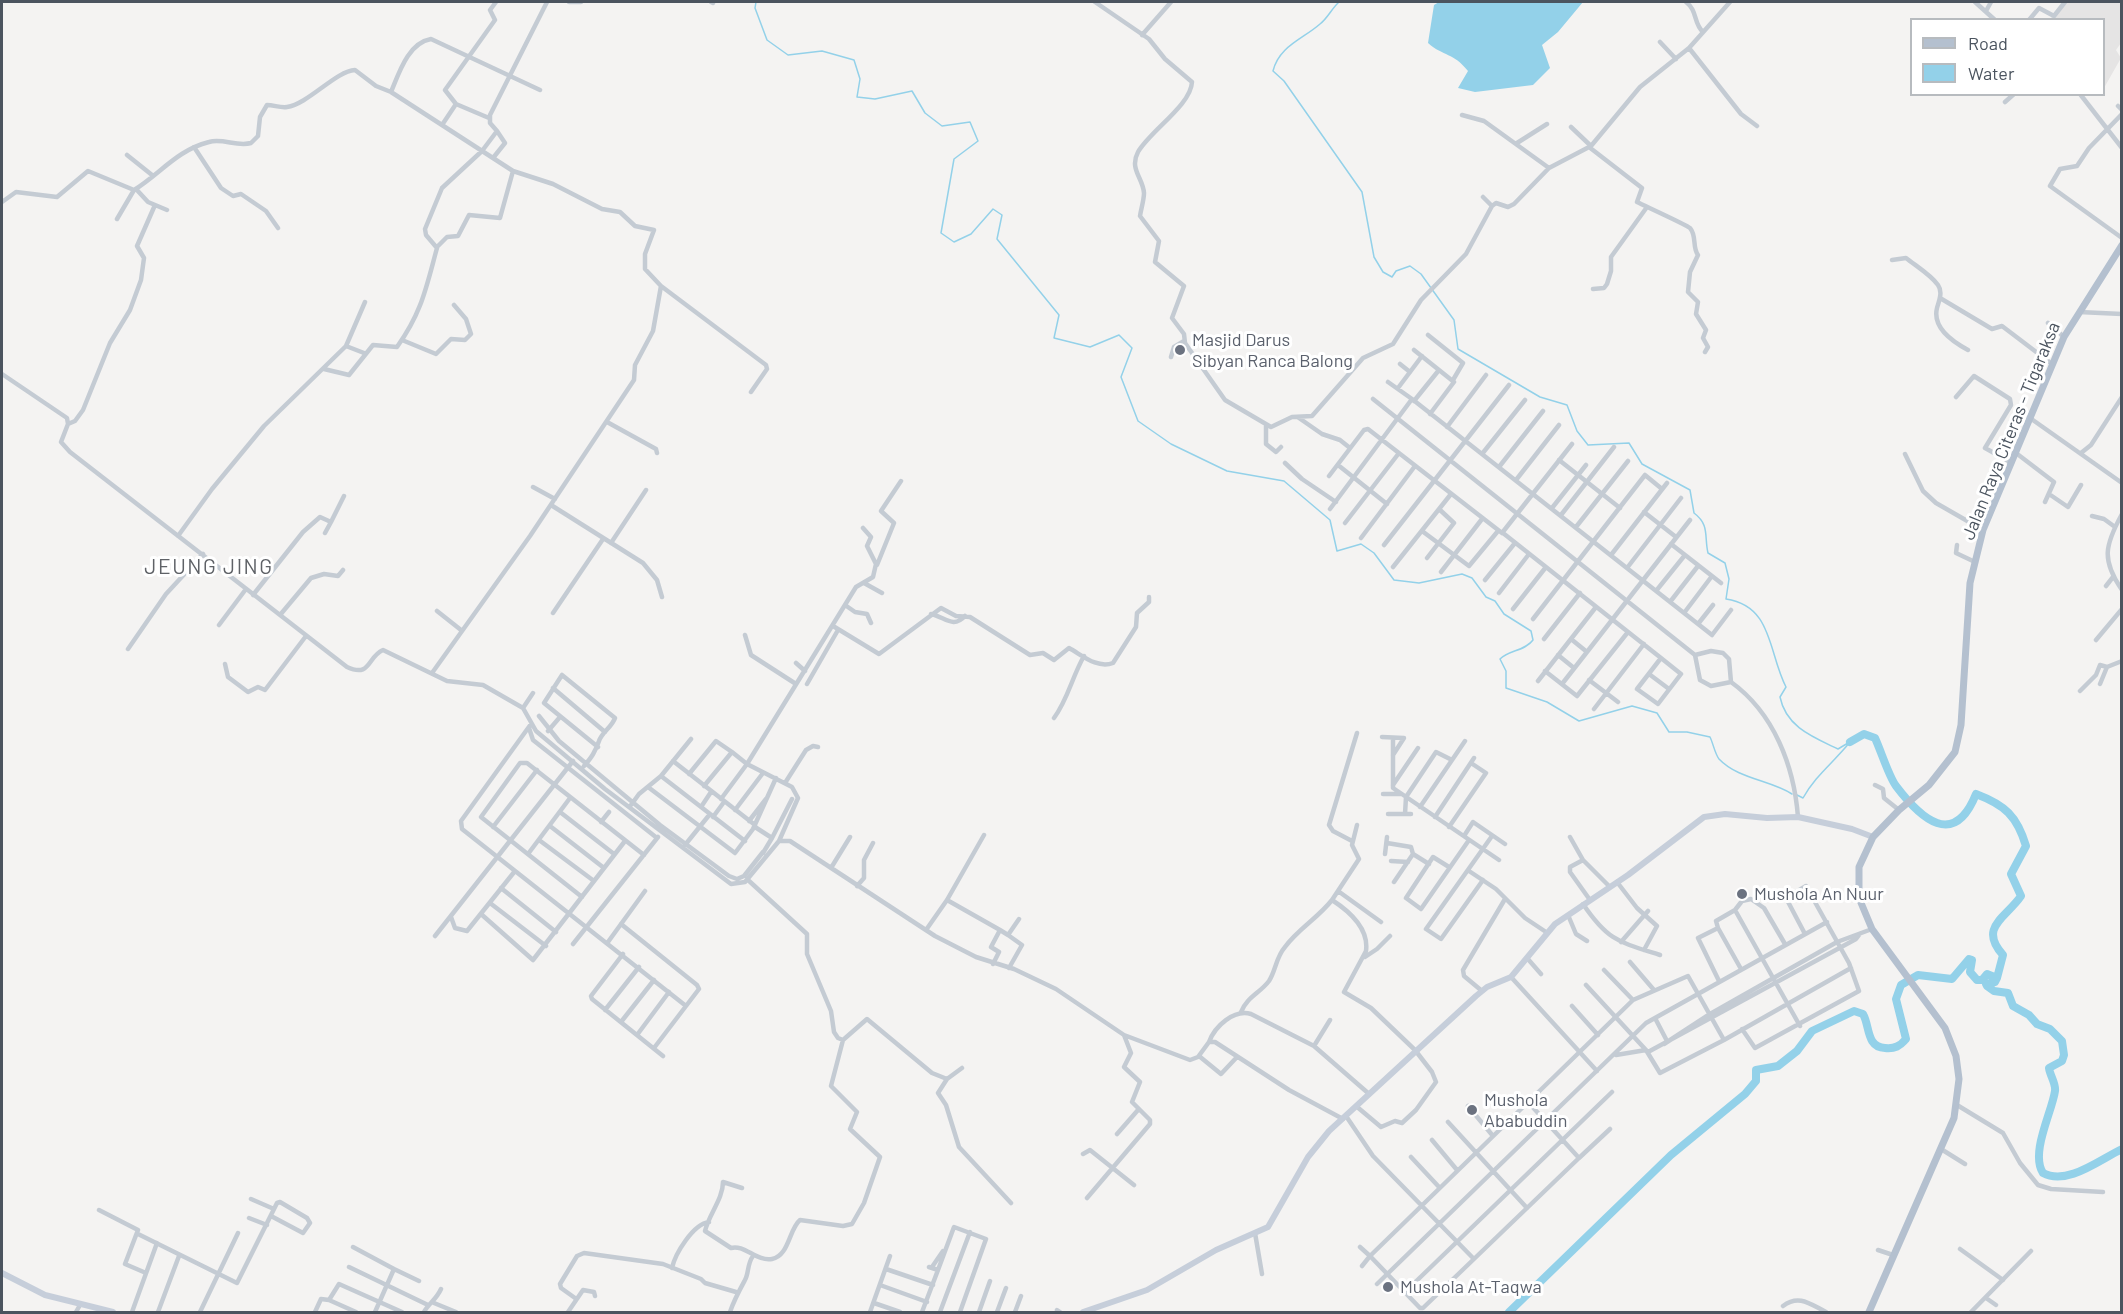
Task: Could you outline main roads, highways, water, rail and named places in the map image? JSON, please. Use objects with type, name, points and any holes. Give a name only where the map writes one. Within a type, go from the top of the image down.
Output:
[{"type":"main road","name":"Jalan Raya Citeras - Tigaraksa","points":[[1870,1312],[1941,1149],[1957,1105],[1959,1073],[1953,1044],[1939,1018],[1872,929],[1859,898],[1857,879],[1860,862],[1873,837],[1941,772],[1958,744],[1970,583],[1983,530],[2054,367],[2064,337],[2121,245]]},
{"type":"water","points":[[1439,2],[1583,2],[1558,32],[1542,45],[1550,68],[1533,85],[1475,92],[1458,88],[1468,71],[1463,65],[1428,43],[1434,5]]},
{"type":"waterway","points":[[756,2],[755,8],[767,40],[788,55],[822,51],[854,60],[860,79],[857,97],[875,99],[912,91],[925,113],[942,126],[970,122],[978,141],[954,159],[941,233],[954,242],[971,234],[993,209],[1002,215],[997,239],[1059,315],[1054,338],[1090,347],[1119,335],[1132,348],[1121,377],[1138,421],[1171,444],[1227,471],[1284,481],[1330,520],[1337,551],[1361,544],[1374,553],[1394,580],[1419,583],[1462,574],[1472,578],[1486,597],[1495,601],[1504,614],[1531,631],[1533,640],[1530,644],[1500,659],[1506,671],[1506,688],[1547,702],[1579,721],[1632,706],[1657,713],[1669,732],[1687,732],[1710,737],[1719,759],[1727,766],[1792,794]]},
{"type":"waterway","points":[[1339,2],[1323,22],[1280,55],[1273,71],[1284,81],[1362,192],[1374,257],[1383,272],[1392,277],[1396,271],[1410,266],[1421,274],[1454,320],[1458,349],[1540,397],[1567,405],[1577,431],[1588,445],[1629,443],[1642,464],[1690,490],[1694,513],[1699,517],[1706,531],[1708,553],[1725,563],[1729,579],[1726,599],[1741,603],[1753,611],[1767,632],[1786,687],[1780,697],[1788,716],[1802,730],[1838,749],[1848,743]]},
{"type":"waterway","points":[[1850,742],[1864,734],[1875,738],[1893,782],[1926,818],[1937,823],[1948,824],[1958,821],[1967,811],[1976,794],[2002,807],[2014,819],[2026,846],[2011,874],[2021,896],[1997,923],[1994,930],[1993,937],[2003,955],[1997,978]]},
{"type":"waterway","points":[[1797,795],[1803,798],[1819,776],[1850,742]]},
{"type":"waterway","points":[[1509,1312],[1671,1155],[1745,1094],[1756,1081],[1756,1070],[1778,1066],[1797,1051],[1812,1031],[1854,1011],[1863,1014],[1875,1044],[1885,1048],[1894,1047],[1906,1039],[1896,999],[1901,985],[1918,975],[1952,979],[1969,959],[1972,960],[1970,972],[1977,980],[1982,980],[1987,974],[1997,978]]},
{"type":"waterway","points":[[1997,978],[1995,982],[1986,984],[1987,986],[1994,991],[2008,993],[2013,1006],[2029,1015],[2037,1024],[2050,1029],[2062,1041],[2064,1055],[2062,1061],[2049,1068],[2055,1091],[2040,1144],[2040,1165],[2043,1173],[2052,1176],[2072,1174],[2122,1149]]},
{"type":"place","name":"Masjid Darus Sibyan Ranca Balong","points":[[1180,350]]},
{"type":"place","name":"Mushola An Nuur","points":[[1742,894]]},
{"type":"place","name":"Mushola Ababuddin","points":[[1472,1110]]},
{"type":"place","name":"Mushola At-Taqwa","points":[[1388,1287]]},
{"type":"district","name":"JEUNG JING","points":[[209,567]]}]
